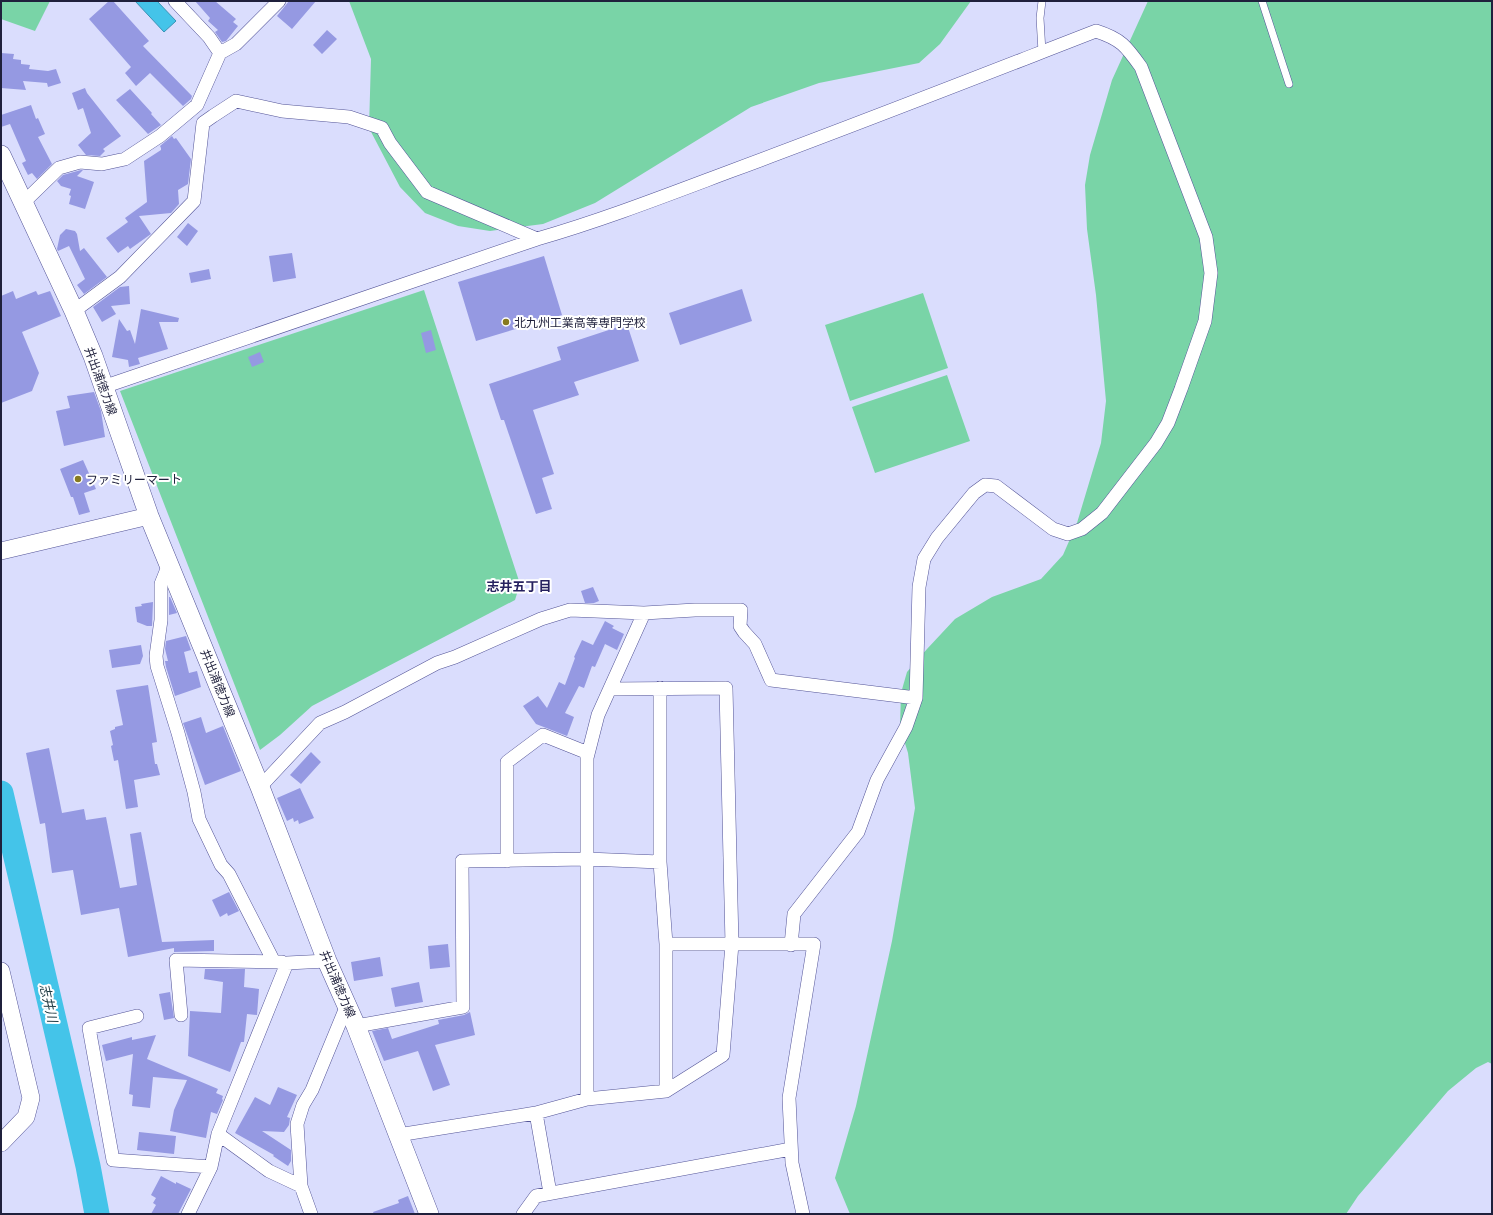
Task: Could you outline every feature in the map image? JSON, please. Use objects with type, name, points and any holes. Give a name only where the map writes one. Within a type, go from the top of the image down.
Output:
[{"type":"main road","name":"井出浦徳力線","points":[[1,155],[74,311],[93,356],[150,516],[260,787],[327,961],[356,1026],[429,1214]]},
{"type":"street","points":[[175,1],[209,37],[220,53]]},
{"type":"street","points":[[23,203],[59,168],[80,162],[102,164],[125,159],[160,136],[197,105],[220,53],[236,44],[279,1]]},
{"type":"street","points":[[103,387],[628,209],[772,156],[1096,31],[1112,36],[1127,48],[1141,67],[1206,236],[1211,273],[1205,321],[1181,389],[1168,423],[1156,443],[1102,513],[1082,530],[1068,534],[1053,529],[996,486],[985,485],[974,493],[937,538],[924,559],[919,587],[916,698],[906,727],[877,780],[858,832],[794,914],[791,945]]},
{"type":"street","points":[[74,311],[120,277],[194,201],[203,123],[236,101],[282,111],[348,118],[382,128],[390,143],[427,192],[537,239]]},
{"type":"street","points":[[1,551],[150,516]]},
{"type":"street","points":[[169,564],[160,584],[161,620],[156,656],[157,666],[178,733],[194,792],[199,819],[221,865],[230,874],[274,962]]},
{"type":"street","points":[[260,787],[320,723],[345,712],[437,663],[455,657],[541,619],[570,610],[644,613],[695,610],[741,610],[740,626],[755,644],[771,680],[916,698]]},
{"type":"street","points":[[587,1099],[587,758],[598,715],[644,613]]},
{"type":"street","points":[[398,1135],[536,1113],[587,1099],[666,1091],[723,1055],[732,944],[726,688],[611,688]]},
{"type":"street","points":[[660,688],[660,862],[666,944],[666,1091]]},
{"type":"street","points":[[507,861],[507,762],[543,735],[588,753]]},
{"type":"street","points":[[356,1026],[463,1008],[462,862],[587,859],[660,862]]},
{"type":"street","points":[[666,944],[814,944],[789,1098],[792,1163],[803,1214]]},
{"type":"street","points":[[181,1015],[176,960],[287,963],[327,961]]},
{"type":"street","points":[[188,1214],[211,1167],[218,1134],[287,963]]},
{"type":"street","points":[[1,971],[31,1098],[26,1117],[1,1143]]},
{"type":"street","points":[[311,1214],[301,1186],[297,1124],[303,1105],[312,1090],[346,1005]]},
{"type":"street","points":[[137,1016],[89,1028],[112,1160],[211,1167]]},
{"type":"street","points":[[536,1113],[550,1193]]},
{"type":"street","points":[[218,1134],[269,1171],[301,1186]]},
{"type":"street","points":[[523,1214],[536,1196],[791,1149]]},
{"type":"lane","points":[[1042,1],[1040,18],[1042,52]]},
{"type":"lane","points":[[1262,1],[1289,84]]},
{"type":"green space","points":[[1,1],[50,1],[35,31],[1,19]]},
{"type":"green space","points":[[349,1],[971,1],[940,44],[919,63],[819,83],[751,107],[595,203],[543,224],[490,231],[458,226],[425,213],[400,187],[369,128],[371,59]]},
{"type":"green space","points":[[1148,1],[1492,1],[1492,1064],[1488,1062],[1476,1068],[1448,1091],[1358,1196],[1346,1214],[850,1214],[835,1178],[856,1106],[892,941],[915,808],[908,753],[900,727],[901,693],[907,672],[955,619],[992,597],[1041,579],[1063,555],[1077,523],[1101,443],[1106,401],[1096,295],[1087,229],[1085,185],[1090,155],[1112,80]]},
{"type":"green space","points":[[424,290],[520,584],[515,600],[312,706],[280,735],[260,750],[120,391]]},
{"type":"green space","points":[[923,293],[948,368],[850,401],[825,325]]},
{"type":"green space","points":[[947,375],[970,441],[875,473],[852,407]]},
{"type":"water","points":[[135,1],[157,1],[176,21],[164,32]]},
{"type":"building","points":[[109,1],[113,1],[149,41],[143,46],[192,96],[191,99],[183,106],[150,73],[136,86],[125,73],[131,67],[89,19]]},
{"type":"building","points":[[195,1],[215,1],[236,19],[233,22],[238,26],[226,41],[222,42],[215,32],[218,30],[208,21],[210,18]]},
{"type":"building","points":[[289,1],[316,1],[292,29],[277,16]]},
{"type":"building","points":[[327,30],[337,39],[322,54],[313,45]]},
{"type":"building","points":[[1,53],[14,54],[13,59],[21,60],[21,64],[30,65],[29,69],[48,71],[56,69],[61,83],[48,87],[47,83],[23,81],[26,90],[1,88]]},
{"type":"building","points":[[85,88],[87,93],[121,136],[103,149],[105,151],[100,156],[86,155],[78,145],[91,133],[83,108],[78,110],[72,93]]},
{"type":"building","points":[[130,89],[161,125],[148,134],[116,100]]},
{"type":"building","points":[[31,105],[36,119],[38,118],[45,134],[38,137],[52,164],[37,179],[32,173],[28,175],[22,163],[26,161],[10,124],[1,127],[1,115]]},
{"type":"building","points":[[172,136],[174,139],[176,138],[191,159],[188,184],[178,190],[179,204],[171,213],[139,216],[151,234],[130,249],[128,246],[118,253],[106,238],[128,222],[125,218],[147,202],[144,161],[161,150],[160,146]]},
{"type":"building","points":[[83,170],[77,176],[94,182],[85,209],[69,204],[71,189],[61,186],[57,181],[63,175]]},
{"type":"building","points":[[188,223],[198,231],[187,246],[177,237]]},
{"type":"building","points":[[66,229],[75,231],[77,234],[80,251],[84,248],[107,277],[84,294],[77,285],[85,279],[69,246],[58,251],[57,249],[60,235]]},
{"type":"building","points":[[292,253],[296,278],[273,282],[269,256]]},
{"type":"building","points":[[544,256],[562,315],[476,341],[458,282]]},
{"type":"building","points":[[209,269],[211,279],[191,283],[189,273]]},
{"type":"building","points":[[129,286],[130,304],[111,306],[116,314],[102,322],[93,307],[120,287]]},
{"type":"building","points":[[742,289],[752,321],[680,345],[669,313]]},
{"type":"building","points":[[13,291],[16,299],[36,291],[38,295],[50,291],[61,316],[22,332],[39,373],[32,391],[1,403],[1,296]]},
{"type":"building","points":[[141,309],[179,318],[178,322],[159,322],[168,349],[138,358],[140,364],[129,367],[128,360],[112,357],[119,319],[127,331],[130,330],[135,344]]},
{"type":"building","points":[[627,324],[639,361],[574,382],[579,395],[533,410],[554,474],[542,478],[552,509],[536,514],[504,420],[501,420],[489,384],[561,360],[557,347]]},
{"type":"building","points":[[431,330],[436,350],[426,353],[421,333]]},
{"type":"building","points":[[260,352],[264,362],[252,367],[248,357]]},
{"type":"building","points":[[94,392],[101,411],[105,437],[64,446],[56,411],[70,408],[67,396]]},
{"type":"building","name":"ファミリーマート","points":[[83,460],[96,489],[84,493],[90,512],[79,515],[73,497],[71,497],[60,469]]},
{"type":"building","points":[[593,587],[599,601],[594,603],[585,603],[581,591]]},
{"type":"building","points":[[169,597],[177,613],[169,615]]},
{"type":"building","points":[[153,602],[152,626],[147,626],[137,622],[135,607],[142,606],[141,604]]},
{"type":"building","points":[[605,621],[614,626],[612,628],[624,634],[617,650],[605,644],[595,667],[592,666],[584,688],[579,686],[565,713],[574,717],[567,736],[536,724],[523,706],[538,696],[547,708],[559,682],[565,685],[575,658],[574,657],[582,640],[593,645]]},
{"type":"building","points":[[186,636],[191,650],[184,652],[189,673],[197,671],[201,687],[175,696],[165,661],[168,661],[165,649],[166,641]]},
{"type":"building","points":[[141,645],[143,656],[140,664],[112,668],[109,650]]},
{"type":"building","points":[[148,685],[157,742],[152,743],[155,764],[157,764],[160,775],[134,780],[138,807],[126,809],[118,760],[114,761],[111,746],[113,745],[110,731],[115,729],[115,727],[123,725],[116,690]]},
{"type":"building","points":[[201,717],[206,733],[223,726],[241,771],[205,785],[183,723]]},
{"type":"building","points":[[49,748],[62,813],[84,809],[86,820],[106,817],[120,888],[137,885],[130,834],[141,832],[162,942],[214,940],[214,951],[174,952],[174,948],[128,957],[119,908],[81,915],[73,870],[52,873],[45,823],[40,824],[26,753]]},
{"type":"building","points":[[311,752],[321,762],[301,784],[290,775]]},
{"type":"building","points":[[300,788],[314,818],[299,824],[298,820],[294,822],[293,818],[287,821],[277,798]]},
{"type":"building","points":[[229,892],[239,911],[228,916],[227,913],[220,917],[212,900]]},
{"type":"building","points":[[448,944],[450,967],[430,969],[428,946]]},
{"type":"building","points":[[380,957],[383,976],[354,981],[351,962]]},
{"type":"building","points":[[205,969],[245,969],[244,987],[259,989],[257,1015],[247,1014],[244,1042],[241,1042],[230,1072],[188,1056],[190,1011],[221,1013],[223,982],[204,979]]},
{"type":"building","points":[[419,982],[423,1002],[395,1007],[391,988]]},
{"type":"building","points":[[170,992],[174,1018],[164,1020],[159,994]]},
{"type":"building","points":[[470,1012],[475,1035],[435,1045],[450,1085],[433,1091],[418,1051],[384,1061],[372,1031],[388,1028],[392,1039],[439,1024],[438,1020],[464,1015]]},
{"type":"building","points":[[156,1035],[147,1059],[218,1089],[216,1093],[223,1096],[223,1100],[217,1114],[211,1112],[206,1138],[170,1131],[174,1110],[187,1080],[153,1077],[150,1108],[132,1106],[133,1095],[129,1094],[133,1054],[106,1061],[102,1045],[132,1037],[132,1040]]},
{"type":"building","points":[[278,1087],[297,1095],[287,1117],[290,1118],[289,1125],[284,1132],[262,1131],[291,1150],[291,1161],[288,1166],[273,1156],[274,1155],[235,1133],[255,1097],[270,1105]]},
{"type":"building","points":[[139,1132],[176,1136],[174,1154],[137,1150]]},
{"type":"building","points":[[161,1176],[176,1184],[176,1182],[191,1189],[178,1214],[151,1214],[156,1205],[153,1203],[156,1198],[151,1195]]},
{"type":"building","points":[[408,1196],[415,1214],[374,1214],[373,1212],[399,1203],[398,1200]]},
{"type":"waterway","name":"志井川","points":[[1,793],[88,1166],[97,1214]]},
{"type":"place","name":"北九州工業高等専門学校","points":[[506,322]]},
{"type":"place","name":"ファミリーマート","points":[[78,479]]},
{"type":"district","name":"志井五丁目","points":[[519,586]]}]
